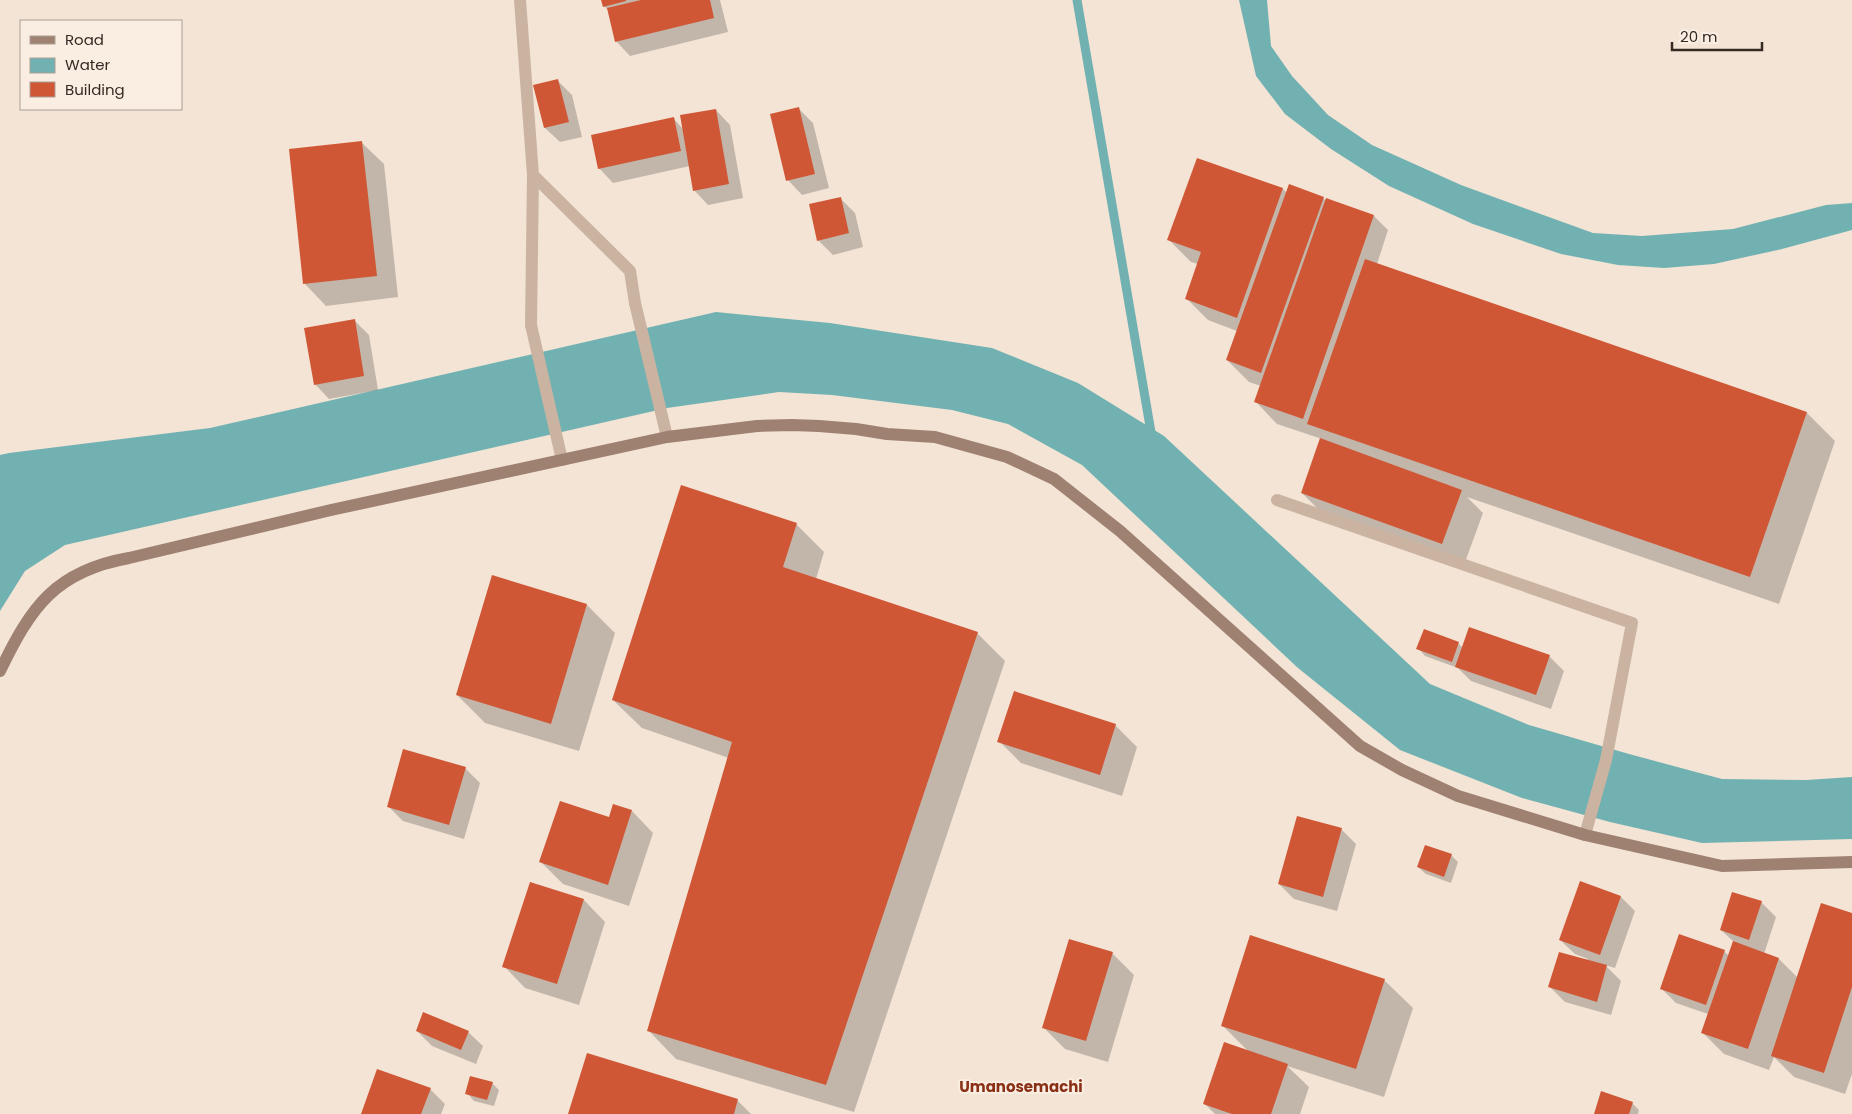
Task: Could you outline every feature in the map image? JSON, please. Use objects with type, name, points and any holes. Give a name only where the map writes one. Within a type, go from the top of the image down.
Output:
[{"type":"street","points":[[520,0],[533,175],[531,326],[562,460]]},
{"type":"street","points":[[533,175],[630,271],[635,303],[667,437]]},
{"type":"street","points":[[0,671],[25,623],[43,599],[69,578],[109,562],[667,437],[756,426],[819,426],[887,434],[935,437],[1007,458],[1054,479],[1120,531],[1360,746],[1402,770],[1458,796],[1722,866],[1852,862]]},
{"type":"street","points":[[1277,500],[1632,622],[1606,760],[1586,829]]},
{"type":"water","points":[[1239,0],[1267,0],[1271,46],[1292,76],[1328,115],[1372,145],[1461,185],[1593,233],[1642,236],[1733,229],[1826,205],[1852,203],[1852,230],[1782,249],[1714,264],[1664,268],[1618,265],[1561,254],[1473,224],[1389,186],[1331,149],[1285,114],[1256,76]]},
{"type":"water","points":[[716,312],[830,323],[992,348],[1078,383],[1164,436],[1430,684],[1529,725],[1722,779],[1806,780],[1852,777],[1852,839],[1702,843],[1610,822],[1522,798],[1400,750],[1298,668],[1082,465],[1008,424],[952,410],[832,395],[779,392],[667,408],[65,545],[25,571],[0,611],[0,455],[210,428]]},
{"type":"building","points":[[601,0],[626,0],[626,1],[603,7]]},
{"type":"building","points":[[641,0],[710,0],[714,18],[615,42],[607,8]]},
{"type":"building","points":[[558,79],[569,122],[544,128],[533,85]]},
{"type":"building","points":[[799,107],[815,174],[786,181],[770,114]]},
{"type":"building","points":[[716,109],[729,184],[693,191],[680,115]]},
{"type":"building","points":[[674,117],[681,151],[598,169],[591,135]]},
{"type":"building","points":[[362,141],[377,276],[303,284],[289,149]]},
{"type":"building","points":[[1197,158],[1283,188],[1237,318],[1185,299],[1201,252],[1167,240]]},
{"type":"building","points":[[1289,184],[1324,197],[1261,373],[1226,360]]},
{"type":"building","points":[[841,197],[849,233],[817,241],[809,204]]},
{"type":"building","points":[[1326,198],[1374,215],[1303,419],[1254,402]]},
{"type":"building","points":[[1365,259],[1807,412],[1750,577],[1307,424]]},
{"type":"building","points":[[355,319],[364,376],[314,385],[304,328]]},
{"type":"building","points":[[1320,438],[1462,490],[1442,544],[1301,493]]},
{"type":"building","points":[[681,485],[797,523],[783,567],[978,632],[826,1085],[647,1031],[732,742],[612,700]]},
{"type":"building","points":[[492,575],[587,604],[551,724],[456,695]]},
{"type":"building","points":[[1469,627],[1550,655],[1536,695],[1455,667]]},
{"type":"building","points":[[1424,629],[1459,642],[1452,662],[1416,649]]},
{"type":"building","points":[[1014,691],[1116,724],[1100,775],[997,742]]},
{"type":"building","points":[[403,749],[466,767],[449,825],[387,807]]},
{"type":"building","points":[[560,801],[609,817],[613,804],[632,810],[608,885],[539,862]]},
{"type":"building","points":[[1297,816],[1342,828],[1323,897],[1278,884]]},
{"type":"building","points":[[1425,845],[1452,854],[1444,877],[1417,867]]},
{"type":"building","points":[[1580,881],[1621,896],[1600,955],[1559,940]]},
{"type":"building","points":[[530,882],[584,899],[557,984],[502,967]]},
{"type":"building","points":[[1732,892],[1762,901],[1749,940],[1720,930]]},
{"type":"building","points":[[1821,903],[1852,913],[1852,987],[1824,1073],[1771,1056]]},
{"type":"building","points":[[1679,934],[1725,950],[1706,1005],[1660,989]]},
{"type":"building","points":[[1250,935],[1385,979],[1356,1069],[1221,1026]]},
{"type":"building","points":[[1069,939],[1113,952],[1086,1041],[1042,1028]]},
{"type":"building","points":[[1733,941],[1779,958],[1748,1049],[1701,1033]]},
{"type":"building","points":[[1559,952],[1607,965],[1597,1002],[1548,987]]},
{"type":"building","points":[[423,1012],[469,1031],[461,1050],[416,1031]]},
{"type":"building","points":[[1224,1042],[1288,1064],[1271,1114],[1232,1114],[1203,1104]]},
{"type":"building","points":[[587,1053],[738,1099],[734,1114],[568,1114]]},
{"type":"building","points":[[377,1069],[431,1088],[421,1114],[361,1114]]},
{"type":"building","points":[[470,1076],[493,1082],[487,1100],[465,1094]]},
{"type":"building","points":[[1601,1091],[1633,1102],[1629,1114],[1594,1114]]},
{"type":"waterway","points":[[1077,0],[1152,438]]},
{"type":"district","name":"Umanosemachi","points":[[1021,1086]]}]
